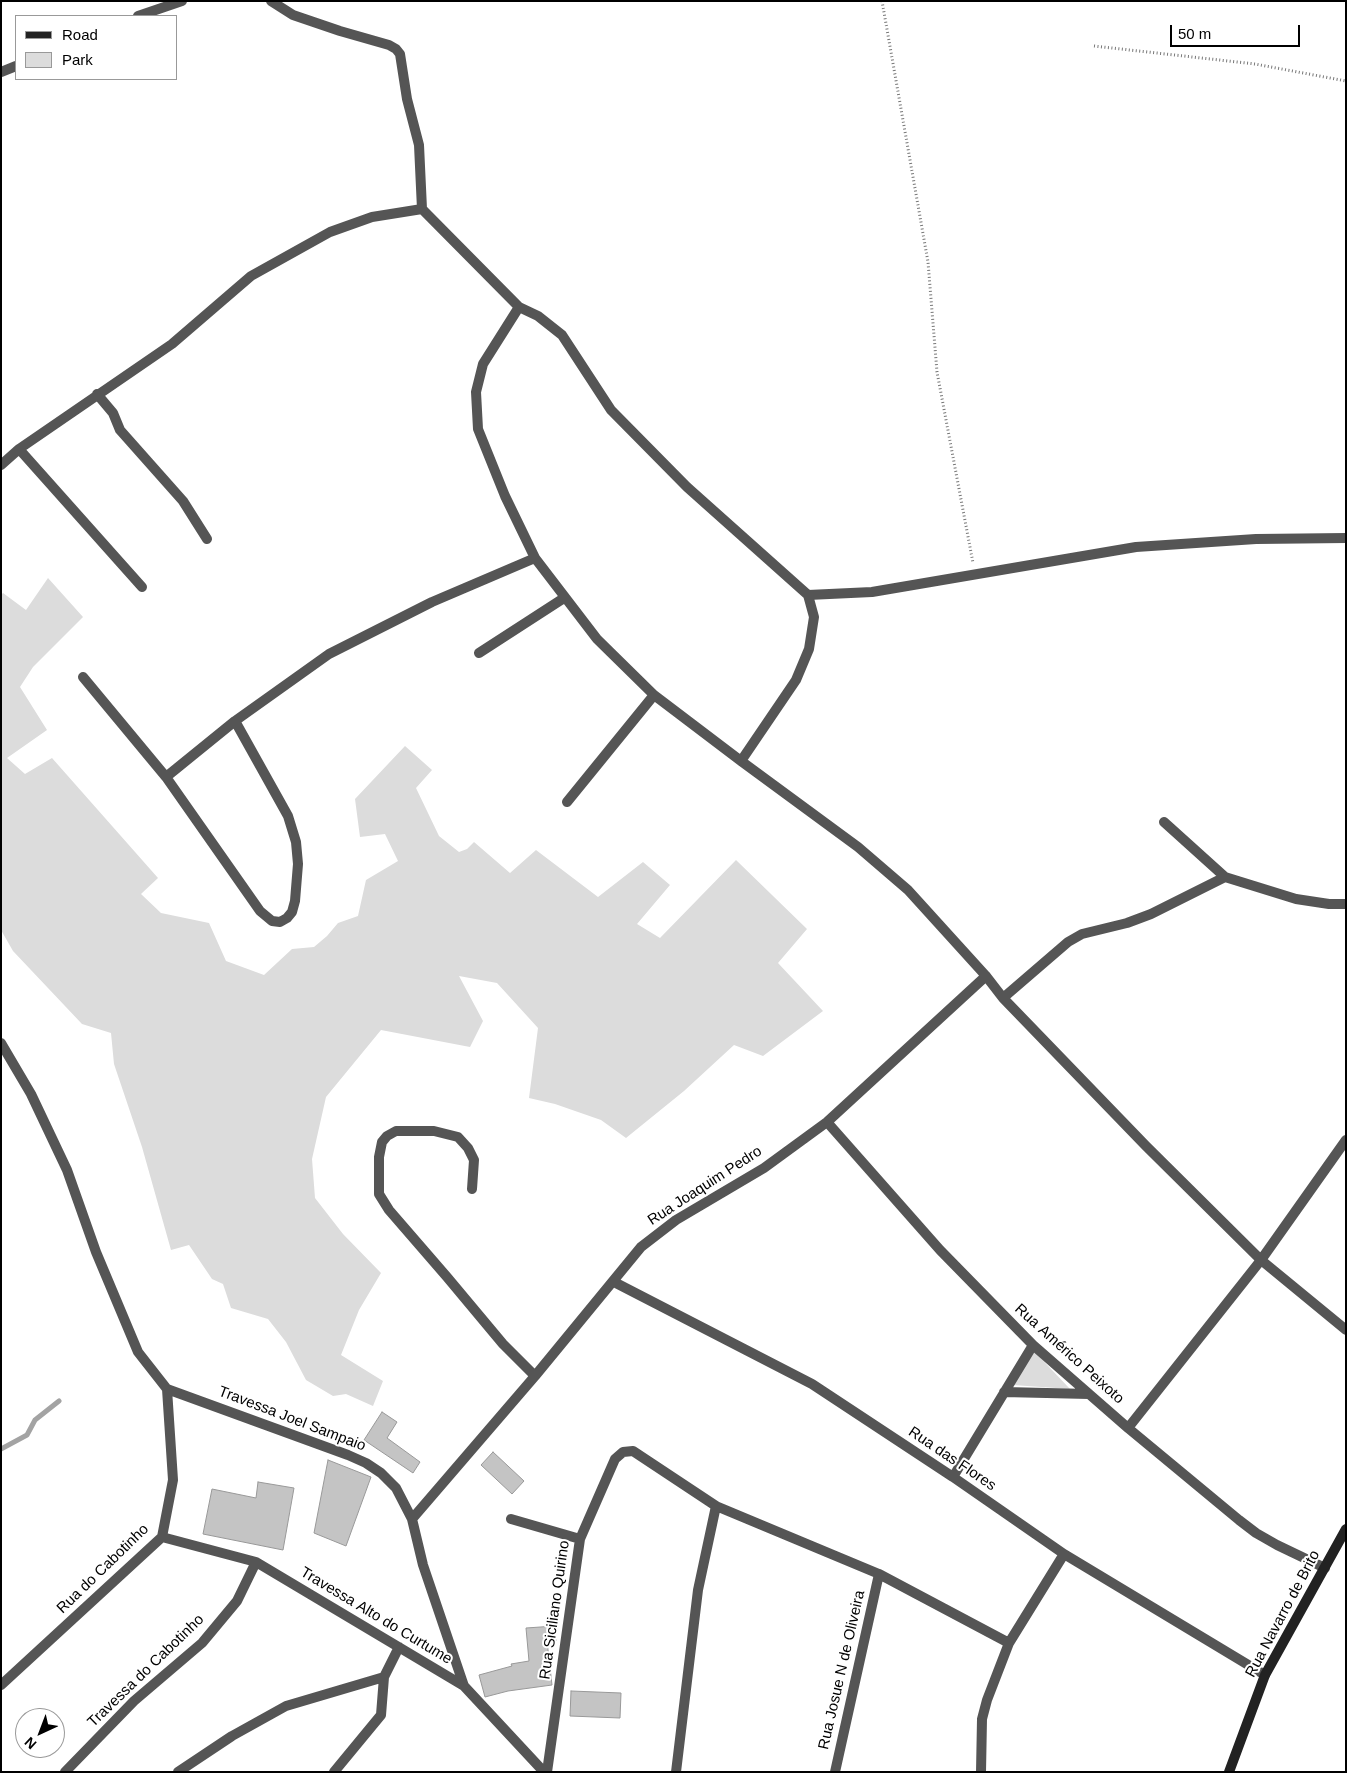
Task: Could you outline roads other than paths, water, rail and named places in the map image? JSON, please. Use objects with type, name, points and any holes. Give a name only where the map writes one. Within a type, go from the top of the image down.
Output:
[{"type":"main road","name":"Rua Navarro de Brito","points":[[1229,1772],[1265,1675],[1346,1528]]},
{"type":"street","points":[[141,15],[182,1]]},
{"type":"street","points":[[271,1],[292,14],[340,31],[389,45],[396,49],[400,54],[407,99],[419,145],[422,208],[520,307],[538,316],[562,335],[611,410],[688,486],[808,595],[814,617],[810,649],[796,680],[741,762]]},
{"type":"street","points":[[1,72],[15,66]]},
{"type":"street","points":[[1,465],[19,449],[172,344],[251,276],[330,232],[372,217],[422,208]]},
{"type":"street","points":[[520,307],[483,364],[476,392],[478,429],[504,496],[535,558],[597,639],[654,695],[741,762],[858,847],[908,890],[986,976],[1003,998],[1146,1146],[1261,1260],[1346,1330]]},
{"type":"street","points":[[97,394],[113,413],[120,430],[182,501],[207,539]]},
{"type":"street","points":[[19,449],[142,588]]},
{"type":"street","points":[[808,595],[872,592],[1136,547],[1256,539],[1346,538]]},
{"type":"street","points":[[166,777],[235,721],[329,654],[432,602],[535,558]]},
{"type":"street","points":[[479,653],[564,598]]},
{"type":"street","points":[[83,677],[166,777],[260,911],[272,921],[280,922],[292,912],[295,901],[298,864],[296,842],[288,816],[235,721]]},
{"type":"street","points":[[567,802],[654,695]]},
{"type":"street","points":[[1164,822],[1225,877],[1296,899],[1329,904],[1346,904]]},
{"type":"street","points":[[1003,998],[1068,942],[1082,934],[1127,923],[1151,914],[1225,877]]},
{"type":"street","name":"Rua Joaquim Pedro","points":[[412,1519],[535,1376],[641,1247],[676,1220],[764,1168],[826,1122],[986,976]]},
{"type":"street","points":[[1,1043],[31,1094],[67,1170],[96,1252],[138,1352],[166,1388]]},
{"type":"street","name":"Rua Américo Peixoto","points":[[826,1122],[940,1250],[1033,1345],[1128,1428],[1256,1533],[1325,1568]]},
{"type":"street","points":[[472,1188],[474,1160],[468,1148],[458,1137],[434,1131],[396,1131],[387,1136],[382,1142],[379,1157],[379,1194],[389,1210],[503,1344],[535,1376]]},
{"type":"street","points":[[1128,1428],[1261,1260],[1346,1140]]},
{"type":"street","name":"Rua das Flores","points":[[614,1282],[812,1384],[953,1477],[1064,1554],[1265,1675]]},
{"type":"street","points":[[953,1477],[1033,1345]]},
{"type":"street","name":"Travessa Joel Sampaio","points":[[166,1388],[366,1463],[381,1473],[396,1488],[412,1519],[423,1565],[464,1686]]},
{"type":"street","name":"Rua do Cabotinho","points":[[1,1685],[162,1537],[173,1480],[166,1388]]},
{"type":"street","points":[[1004,1392],[1089,1394]]},
{"type":"street","name":"Rua Siciliano Quirino","points":[[546,1772],[580,1539],[615,1459],[623,1452],[633,1451],[716,1506]]},
{"type":"street","points":[[676,1772],[698,1590],[716,1506],[879,1574],[1009,1643]]},
{"type":"street","points":[[511,1519],[580,1539]]},
{"type":"street","name":"Travessa Alto do Curtume","points":[[162,1537],[256,1562],[464,1686],[546,1772]]},
{"type":"street","points":[[981,1772],[982,1719],[987,1700],[1009,1643],[1064,1554]]},
{"type":"street","name":"Travessa do Cabotinho","points":[[66,1772],[134,1701],[202,1643],[238,1600],[256,1562]]},
{"type":"street","name":"Rua Josue N de Oliveira","points":[[834,1772],[879,1574]]},
{"type":"street","points":[[334,1772],[381,1715],[384,1677],[399,1648]]},
{"type":"street","points":[[178,1772],[224,1740],[286,1706],[384,1677]]},
{"type":"waterway","points":[[1,1449],[27,1435],[35,1420],[59,1401]]}]
